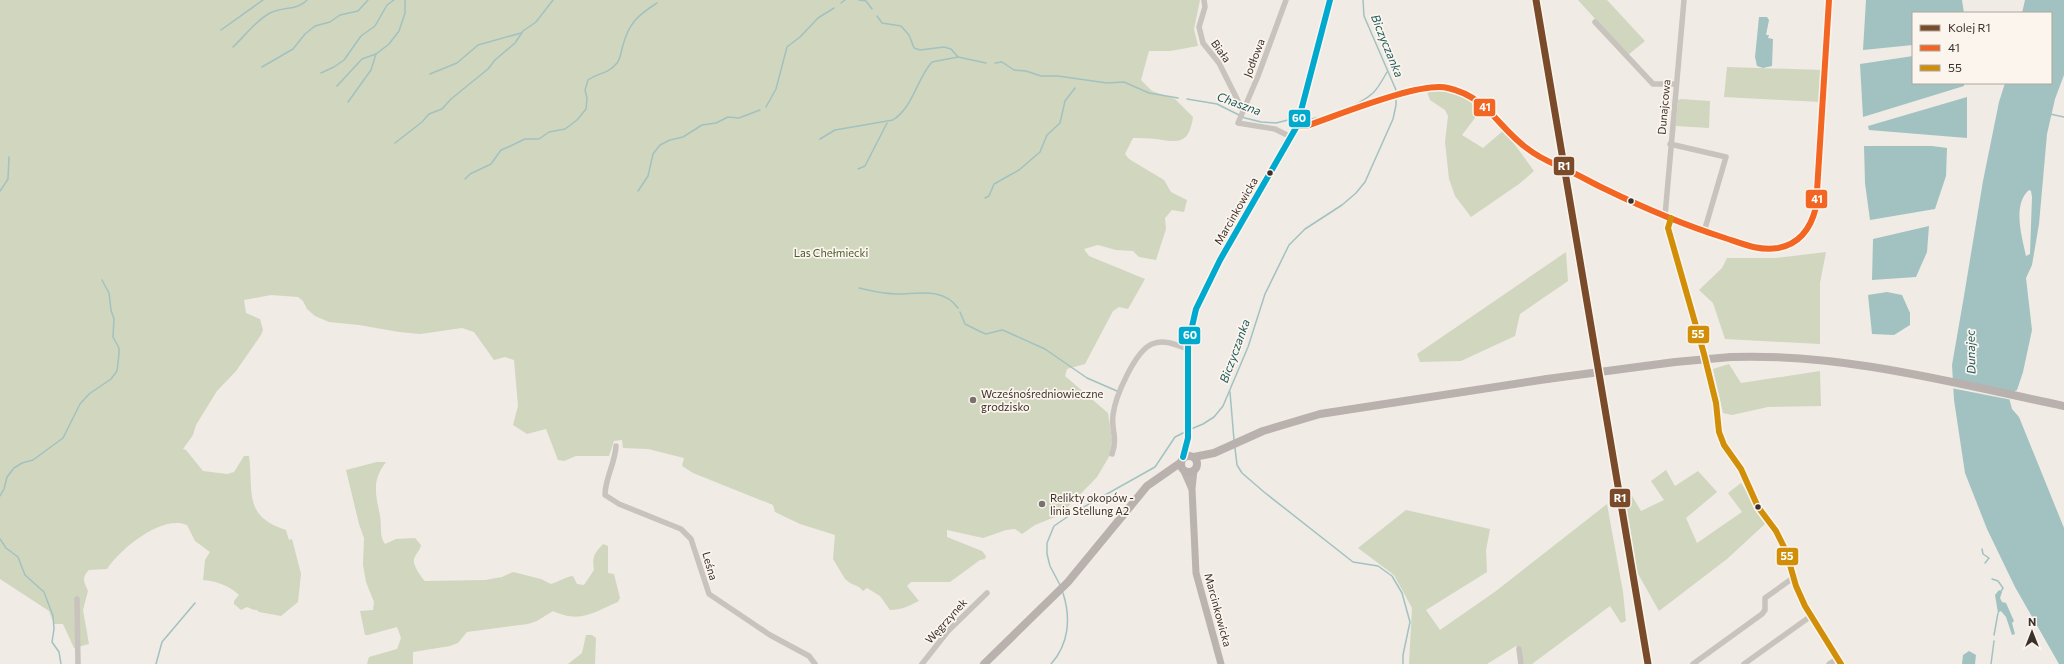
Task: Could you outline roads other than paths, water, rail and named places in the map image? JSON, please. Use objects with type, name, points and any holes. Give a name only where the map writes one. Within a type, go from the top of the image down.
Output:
[{"type":"main road","points":[[984,664],[1068,582],[1139,494],[1155,479],[1167,472],[1194,462],[1245,439],[1308,416],[1547,379],[1702,358],[1751,356],[1795,357],[1872,366],[2064,406]]},
{"type":"main road","points":[[1183,465],[1190,472],[1194,462]]},
{"type":"street","name":"Biała","points":[[1204,0],[1205,7],[1199,27],[1203,43],[1219,63],[1241,117]]},
{"type":"street","name":"Jodłowa","points":[[1241,117],[1286,0]]},
{"type":"street","name":"Marcinkowicka","points":[[1222,664],[1196,573],[1192,489],[1194,462],[1188,438],[1187,425],[1188,349],[1200,298],[1220,260],[1291,137],[1298,121],[1330,0]]},
{"type":"street","name":"Dunajcowa","points":[[1684,0],[1670,144],[1668,228],[1712,389],[1719,432],[1724,445],[1741,469],[1758,507],[1776,531],[1786,551],[1793,578],[1810,616],[1839,661]]},
{"type":"street","points":[[1298,121],[1306,126],[1390,97],[1440,87],[1457,90],[1483,105],[1518,141],[1539,157],[1606,190],[1704,232],[1748,247],[1758,249],[1777,248],[1793,243],[1800,238],[1813,219],[1817,199],[1829,0]]},
{"type":"street","points":[[1595,22],[1653,84],[1675,84]]},
{"type":"street","points":[[1241,117],[1275,129],[1291,137]]},
{"type":"street","points":[[1670,144],[1726,157],[1704,232]]},
{"type":"street","points":[[1112,454],[1116,436],[1113,421],[1114,411],[1119,393],[1133,364],[1147,347],[1156,343],[1166,342],[1188,349]]},
{"type":"street","name":"Marcinkowicka","points":[[1188,438],[1183,465],[1192,489]]},
{"type":"street","name":"Leśna","points":[[616,446],[616,455],[606,482],[605,495],[619,504],[681,529],[691,539],[709,594],[770,635],[809,656],[815,664]]},
{"type":"street","points":[[1694,664],[1762,614],[1765,610],[1765,598],[1793,578]]},
{"type":"street","name":"Węgrzynek","points":[[922,664],[948,631],[987,593]]},
{"type":"street","points":[[77,599],[78,664]]},
{"type":"street","points":[[1744,664],[1810,616]]},
{"type":"street","points":[[1519,650],[1521,664]]},
{"type":"street","points":[[1829,664],[1839,661]]},
{"type":"water","points":[[1866,0],[1962,0],[1964,12],[1912,12],[1912,45],[1863,50]]},
{"type":"water","name":"Dunajec","points":[[2025,0],[2064,0],[2064,75],[2055,99],[2047,134],[2039,224],[2032,265],[2026,278],[2032,330],[2023,372],[2017,390],[2008,394],[2012,409],[2019,417],[2064,528],[2064,664],[2059,664],[2015,587],[1987,529],[1965,473],[1954,400],[1952,365],[1983,181],[1999,102],[2005,84],[2052,84],[2052,12],[2022,12]],"holes":[[[2029,190],[2031,191],[2030,254],[2026,256],[2021,231],[2020,212],[2024,196]]]},
{"type":"water","points":[[1759,17],[1767,17],[1769,20],[1766,35],[1769,35],[1768,38],[1773,39],[1772,66],[1763,68],[1757,66],[1755,57]]},
{"type":"water","points":[[1912,56],[1912,84],[1964,84],[1964,86],[1863,117],[1860,64]]},
{"type":"water","points":[[1967,97],[1967,138],[1869,130],[1868,126]]},
{"type":"water","points":[[1864,146],[1932,146],[1947,148],[1946,176],[1935,209],[1870,220],[1865,183]]},
{"type":"water","points":[[1929,226],[1927,252],[1916,277],[1872,280],[1873,239]]},
{"type":"water","points":[[1887,292],[1902,295],[1910,313],[1910,325],[1894,335],[1872,334],[1868,295]]},
{"type":"water","points":[[1999,590],[2002,592],[2000,598],[2002,602],[2006,603],[2014,621],[2012,623],[2015,634],[2012,635],[2006,617],[2001,611],[1998,613],[1995,595]]},
{"type":"water","points":[[1969,651],[1976,655],[1975,664],[1962,664],[1963,655]]},
{"type":"waterway","points":[[221,30],[263,0]]},
{"type":"waterway","points":[[233,47],[255,24],[265,16],[275,11],[299,6],[307,0]]},
{"type":"waterway","points":[[262,67],[293,49],[305,34],[315,26],[330,22],[340,15],[358,11],[368,0]]},
{"type":"waterway","points":[[321,73],[344,60],[361,36],[375,26],[387,5],[394,0]]},
{"type":"waterway","points":[[348,102],[371,70],[376,54],[389,44],[399,31],[405,13],[405,0]]},
{"type":"waterway","points":[[395,143],[422,122],[429,114],[442,109],[451,99],[488,69],[495,60],[515,43],[523,31],[536,22],[553,0]]},
{"type":"waterway","points":[[841,3],[845,0]]},
{"type":"waterway","name":"Chaszna","points":[[859,0],[866,1],[872,9]]},
{"type":"waterway","name":"Biczyczanka","points":[[1191,429],[1214,417],[1223,406],[1248,347],[1265,294],[1289,245],[1305,229],[1342,205],[1356,193],[1365,182],[1393,119],[1396,105],[1396,90],[1364,16],[1363,0]]},
{"type":"waterway","points":[[465,179],[470,174],[491,164],[501,150],[525,139],[539,139],[549,132],[565,129],[577,120],[586,109],[587,98],[585,90],[588,80],[610,70],[617,63],[625,37],[631,25],[639,16],[657,3]]},
{"type":"waterway","points":[[766,107],[776,89],[787,47],[800,37],[818,18],[834,8]]},
{"type":"waterway","name":"Chaszna","points":[[877,16],[882,23],[901,26],[909,35],[914,48],[920,50],[944,47],[951,49],[958,57],[986,63]]},
{"type":"waterway","points":[[430,74],[457,63],[478,45],[521,33]]},
{"type":"waterway","points":[[337,86],[362,59],[376,54]]},
{"type":"waterway","points":[[820,139],[835,130],[893,120],[906,108],[922,77],[932,62],[958,57]]},
{"type":"waterway","name":"Chaszna","points":[[995,63],[1002,62],[1014,70],[1026,71],[1041,76],[1058,76],[1107,83],[1124,82],[1149,93],[1178,98]]},
{"type":"waterway","name":"Chaszna","points":[[1302,119],[1329,115],[1350,107],[1367,98],[1375,91],[1387,72]]},
{"type":"waterway","points":[[985,198],[989,196],[994,184],[1019,170],[1040,152],[1047,135],[1060,123],[1065,101],[1075,88]]},
{"type":"waterway","name":"Chaszna","points":[[1187,99],[1217,104],[1245,118],[1261,122],[1276,123],[1296,118]]},
{"type":"waterway","points":[[638,191],[648,176],[653,154],[660,145],[670,140],[683,137],[702,125],[716,123],[728,117],[739,118],[760,110]]},
{"type":"waterway","points":[[2050,114],[2064,117]]},
{"type":"waterway","points":[[858,169],[865,166],[887,123]]},
{"type":"waterway","points":[[0,191],[8,179],[9,157]]},
{"type":"waterway","points":[[0,496],[4,489],[7,477],[14,468],[22,463],[33,460],[63,438],[80,404],[89,394],[111,379],[117,371],[119,348],[113,337],[114,319],[111,310],[109,293],[102,280]]},
{"type":"waterway","points":[[859,288],[897,294],[938,294],[952,301],[958,308]]},
{"type":"waterway","points":[[960,312],[965,324],[986,334],[1002,330],[1005,331],[1045,349],[1087,378],[1117,391]]},
{"type":"waterway","points":[[1230,392],[1234,440]]},
{"type":"waterway","name":"Biczyczanka","points":[[1060,585],[1050,566],[1047,554],[1047,543],[1054,526],[1073,513],[1155,467],[1175,437],[1185,432]]},
{"type":"waterway","points":[[1235,448],[1237,465],[1242,473],[1264,492],[1353,562],[1378,566],[1392,576],[1402,593],[1410,622],[1403,655],[1403,664]]},
{"type":"waterway","points":[[0,539],[6,548],[18,557],[25,575],[44,592],[53,616],[54,629],[52,642],[59,652],[61,664]]},
{"type":"waterway","points":[[1982,549],[1983,554],[1989,558],[1985,563]]},
{"type":"waterway","points":[[1992,579],[1998,581],[2003,588],[2000,593]]},
{"type":"waterway","name":"Biczyczanka","points":[[1051,664],[1062,648],[1067,630],[1066,602],[1063,593]]},
{"type":"waterway","points":[[156,664],[162,642],[195,603]]},
{"type":"waterway","points":[[1994,635],[1998,613]]},
{"type":"waterway","points":[[1991,664],[1994,641]]},
{"type":"rail line","name":"R1","points":[[1536,0],[1648,664]]},
{"type":"place","name":"Wcześnośredniowieczne grodzisko","points":[[973,400]]},
{"type":"place","name":"Relikty okopów - linia Stellung A2","points":[[1042,504]]},
{"type":"park label","name":"Las Chełmiecki","points":[[831,253]]}]
